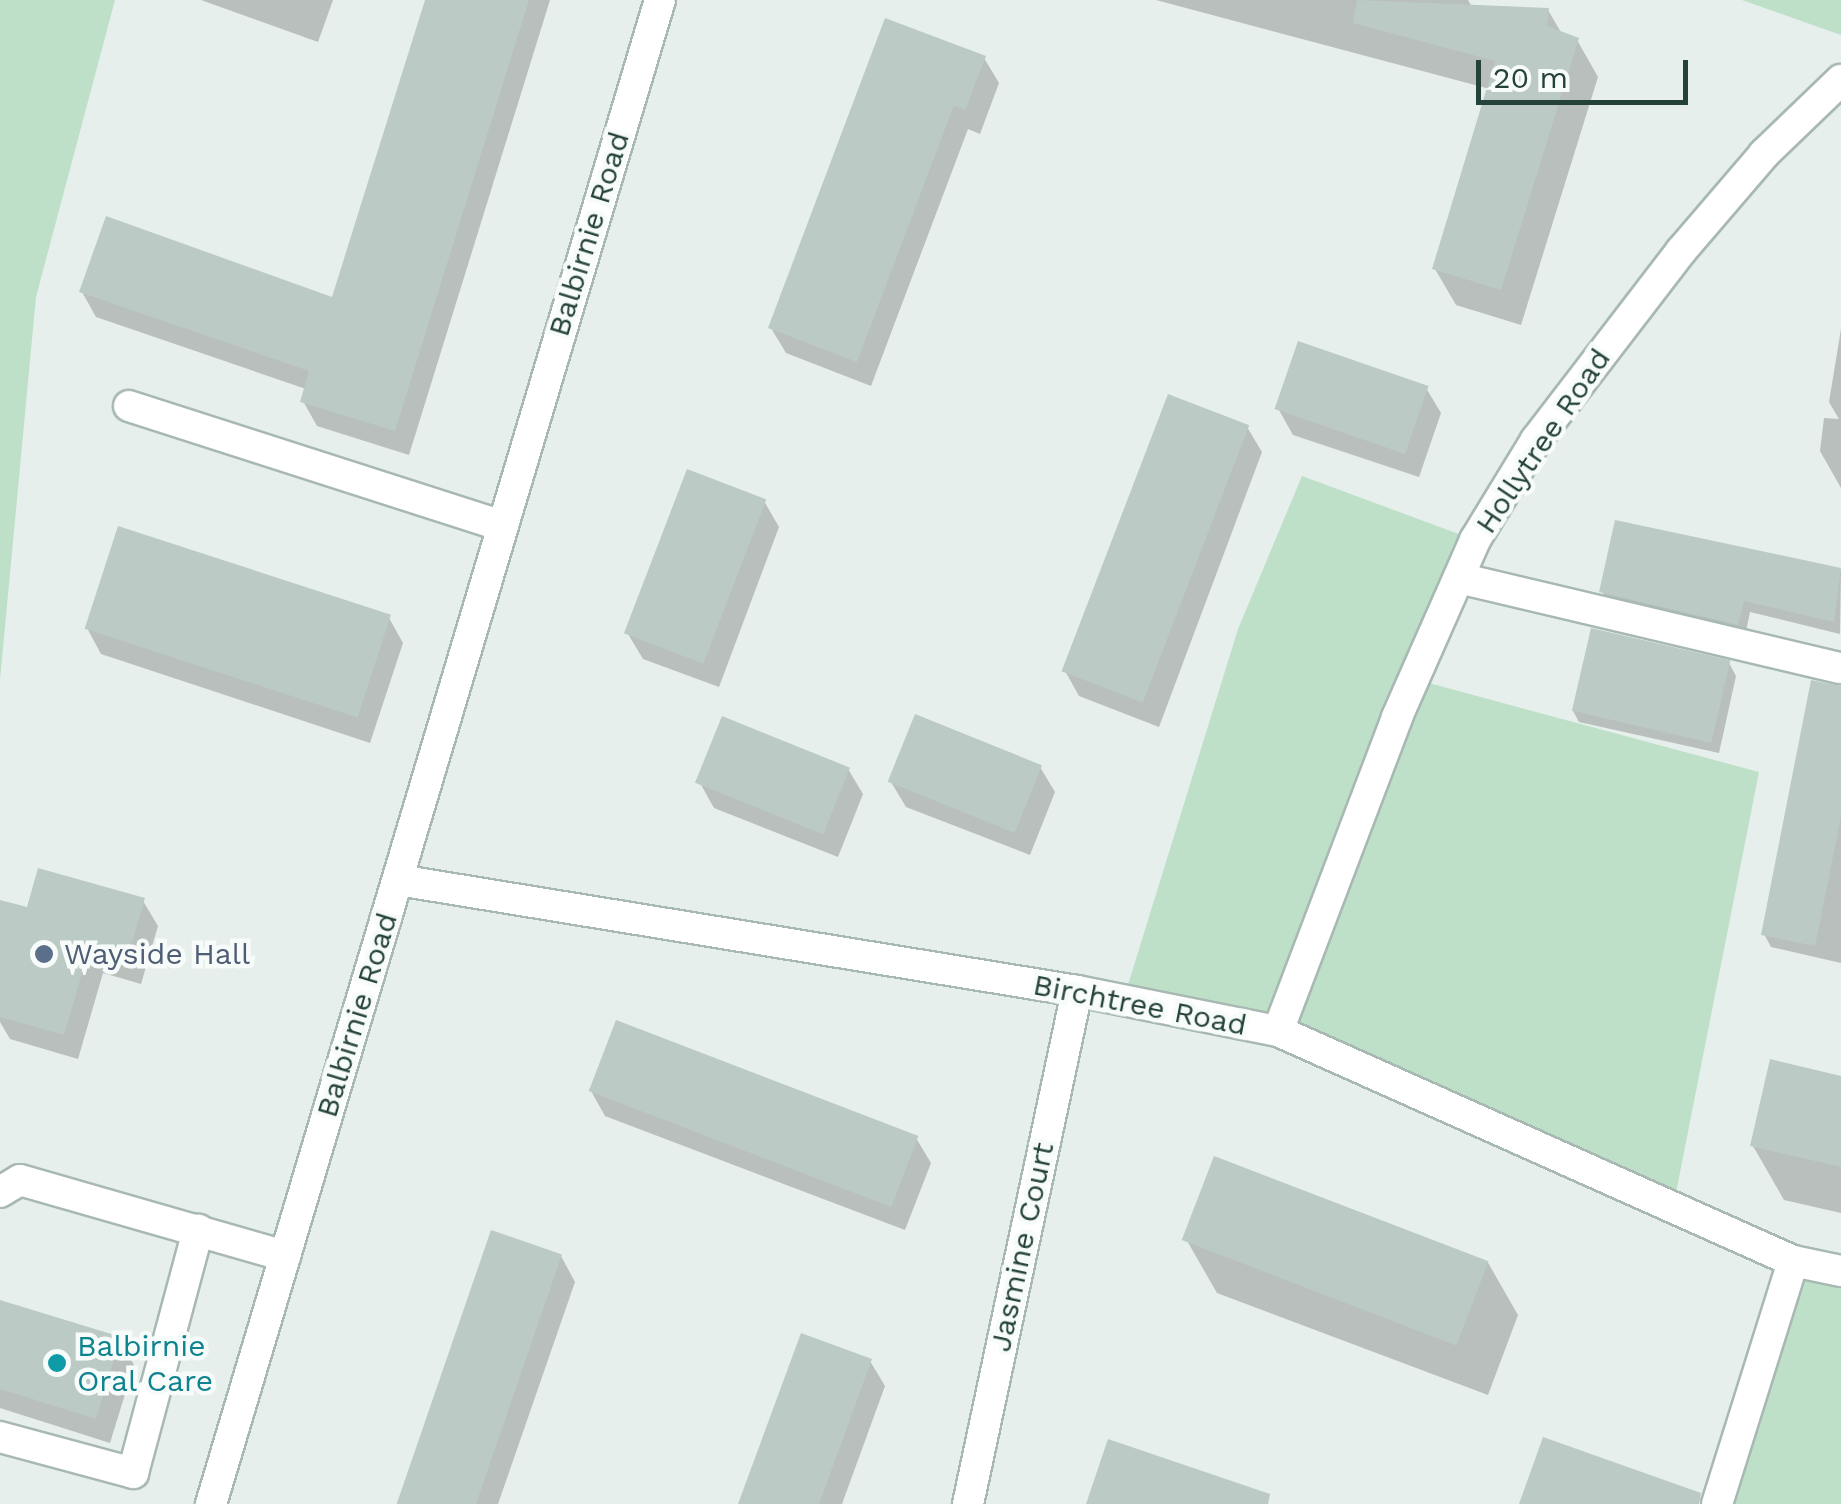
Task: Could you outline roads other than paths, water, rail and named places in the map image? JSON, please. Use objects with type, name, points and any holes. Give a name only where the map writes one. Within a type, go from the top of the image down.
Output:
[{"type":"street","name":"Balbirnie Road","points":[[211,1504],[660,0]]},
{"type":"street","name":"Hollytree Road","points":[[1278,1032],[1397,717],[1458,578],[1536,440],[1764,154],[1841,80]]},
{"type":"street","points":[[129,406],[502,526]]},
{"type":"street","points":[[1458,578],[1841,668]]},
{"type":"street","name":"Birchtree Road","points":[[398,880],[1077,991],[1278,1032],[1793,1261],[1841,1271]]},
{"type":"street","name":"Jasmine Court","points":[[968,1504],[1077,991]]},
{"type":"street","points":[[0,1192],[20,1180],[285,1256]]},
{"type":"street","points":[[0,1437],[134,1473],[198,1230]]},
{"type":"street","points":[[1718,1504],[1793,1261]]},
{"type":"place","name":"Wayside Hall","points":[[44,954]]},
{"type":"place","name":"Balbirnie Oral Care","points":[[57,1363]]}]
